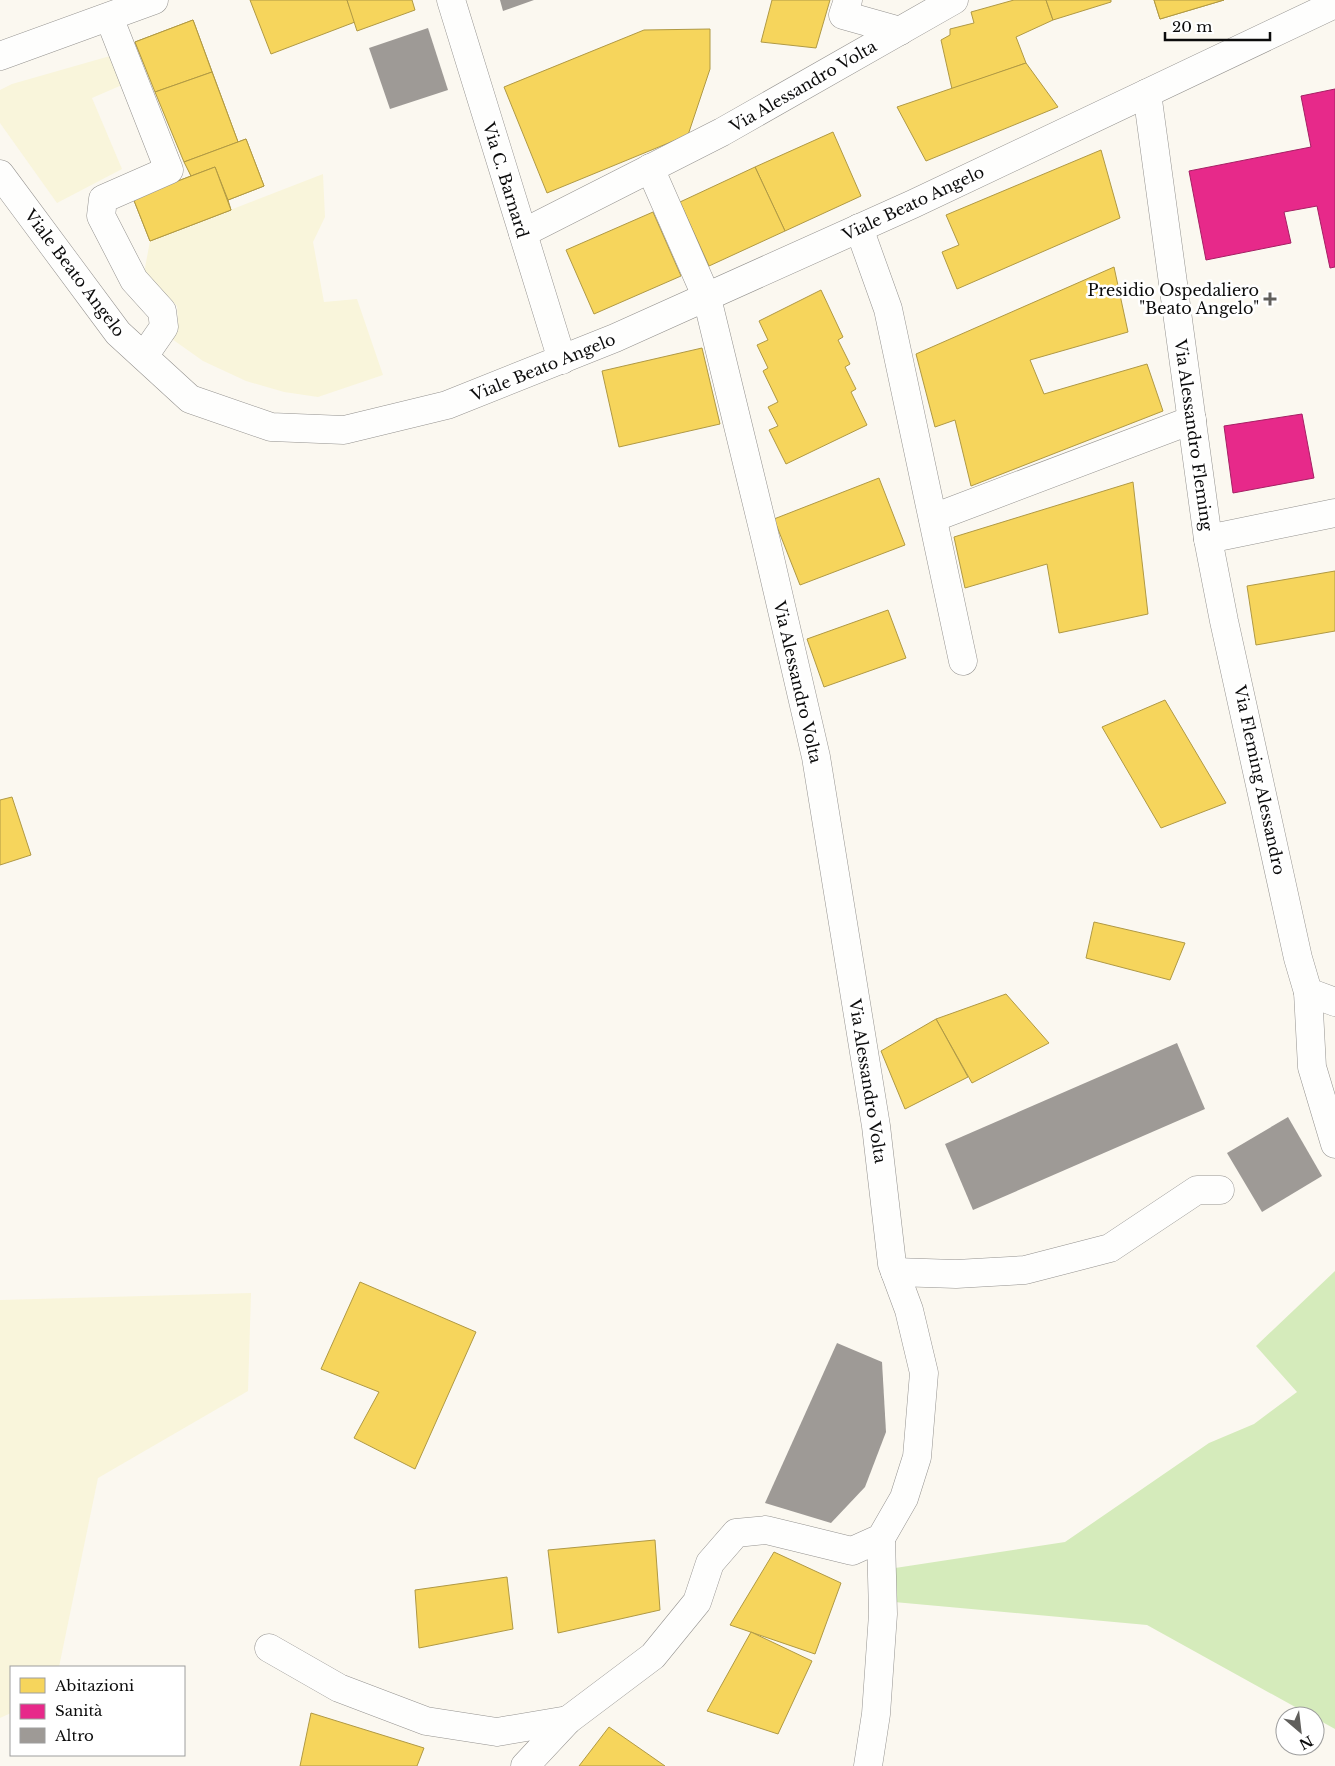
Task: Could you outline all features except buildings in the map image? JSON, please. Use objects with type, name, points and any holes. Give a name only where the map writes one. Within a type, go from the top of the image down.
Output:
[{"type":"street","points":[[0,56],[154,0]]},
{"type":"street","name":"Via C. Barnard","points":[[451,0],[562,360]]},
{"type":"street","points":[[848,0],[843,15],[900,31]]},
{"type":"street","name":"Via Alessandro Volta","points":[[523,233],[722,132],[954,0]]},
{"type":"street","name":"Viale Beato Angelo","points":[[0,174],[118,333],[190,399],[271,427],[344,430],[447,405],[562,360],[706,298],[859,228],[1335,4]]},
{"type":"street","points":[[109,17],[169,170],[102,198],[101,216],[134,280],[162,311],[164,327],[144,356]]},
{"type":"street","name":"Via Alessandro Fleming","points":[[1147,93],[1208,540]]},
{"type":"street","name":"Via Alessandro Volta","points":[[650,168],[706,298],[766,541],[816,757],[876,1126],[895,1272],[909,1310],[924,1373],[917,1457],[904,1498],[881,1538]]},
{"type":"street","points":[[859,228],[888,309],[963,661]]},
{"type":"street","points":[[933,518],[1192,420]]},
{"type":"street","points":[[1208,540],[1335,514]]},
{"type":"street","name":"Via Fleming Alessandro","points":[[1208,540],[1298,958],[1308,992],[1312,1067],[1335,1144]]},
{"type":"street","points":[[1308,992],[1335,1002]]},
{"type":"street","points":[[895,1272],[956,1274],[1025,1270],[1110,1248],[1197,1190],[1220,1190]]},
{"type":"street","points":[[525,1766],[568,1720],[653,1656],[698,1602],[710,1563],[736,1534],[766,1530],[852,1551],[881,1538],[883,1614],[876,1714],[868,1766]]},
{"type":"street","points":[[269,1648],[339,1688],[426,1721],[496,1732],[568,1720]]},
{"type":"shaded area","points":[[110,56],[122,85],[92,98],[122,169],[57,203],[0,123],[0,90],[12,84]]},
{"type":"shaded area","points":[[323,174],[325,217],[313,242],[324,302],[357,299],[383,375],[318,397],[284,392],[246,381],[203,361],[172,339],[178,321],[177,306],[144,273],[150,241]]},
{"type":"shaded area","points":[[251,1293],[248,1391],[98,1478],[59,1666],[10,1666],[10,1713],[0,1718],[0,1300]]},
{"type":"green space","points":[[1335,1271],[1335,1729],[1325,1723],[1325,1706],[1293,1706],[1147,1625],[883,1601],[882,1570],[1065,1542],[1209,1443],[1254,1424],[1297,1392],[1256,1346]]},
{"type":"place","name":"Presidio Ospedaliero \"Beato Angelo\"","points":[[1270,299]]}]
